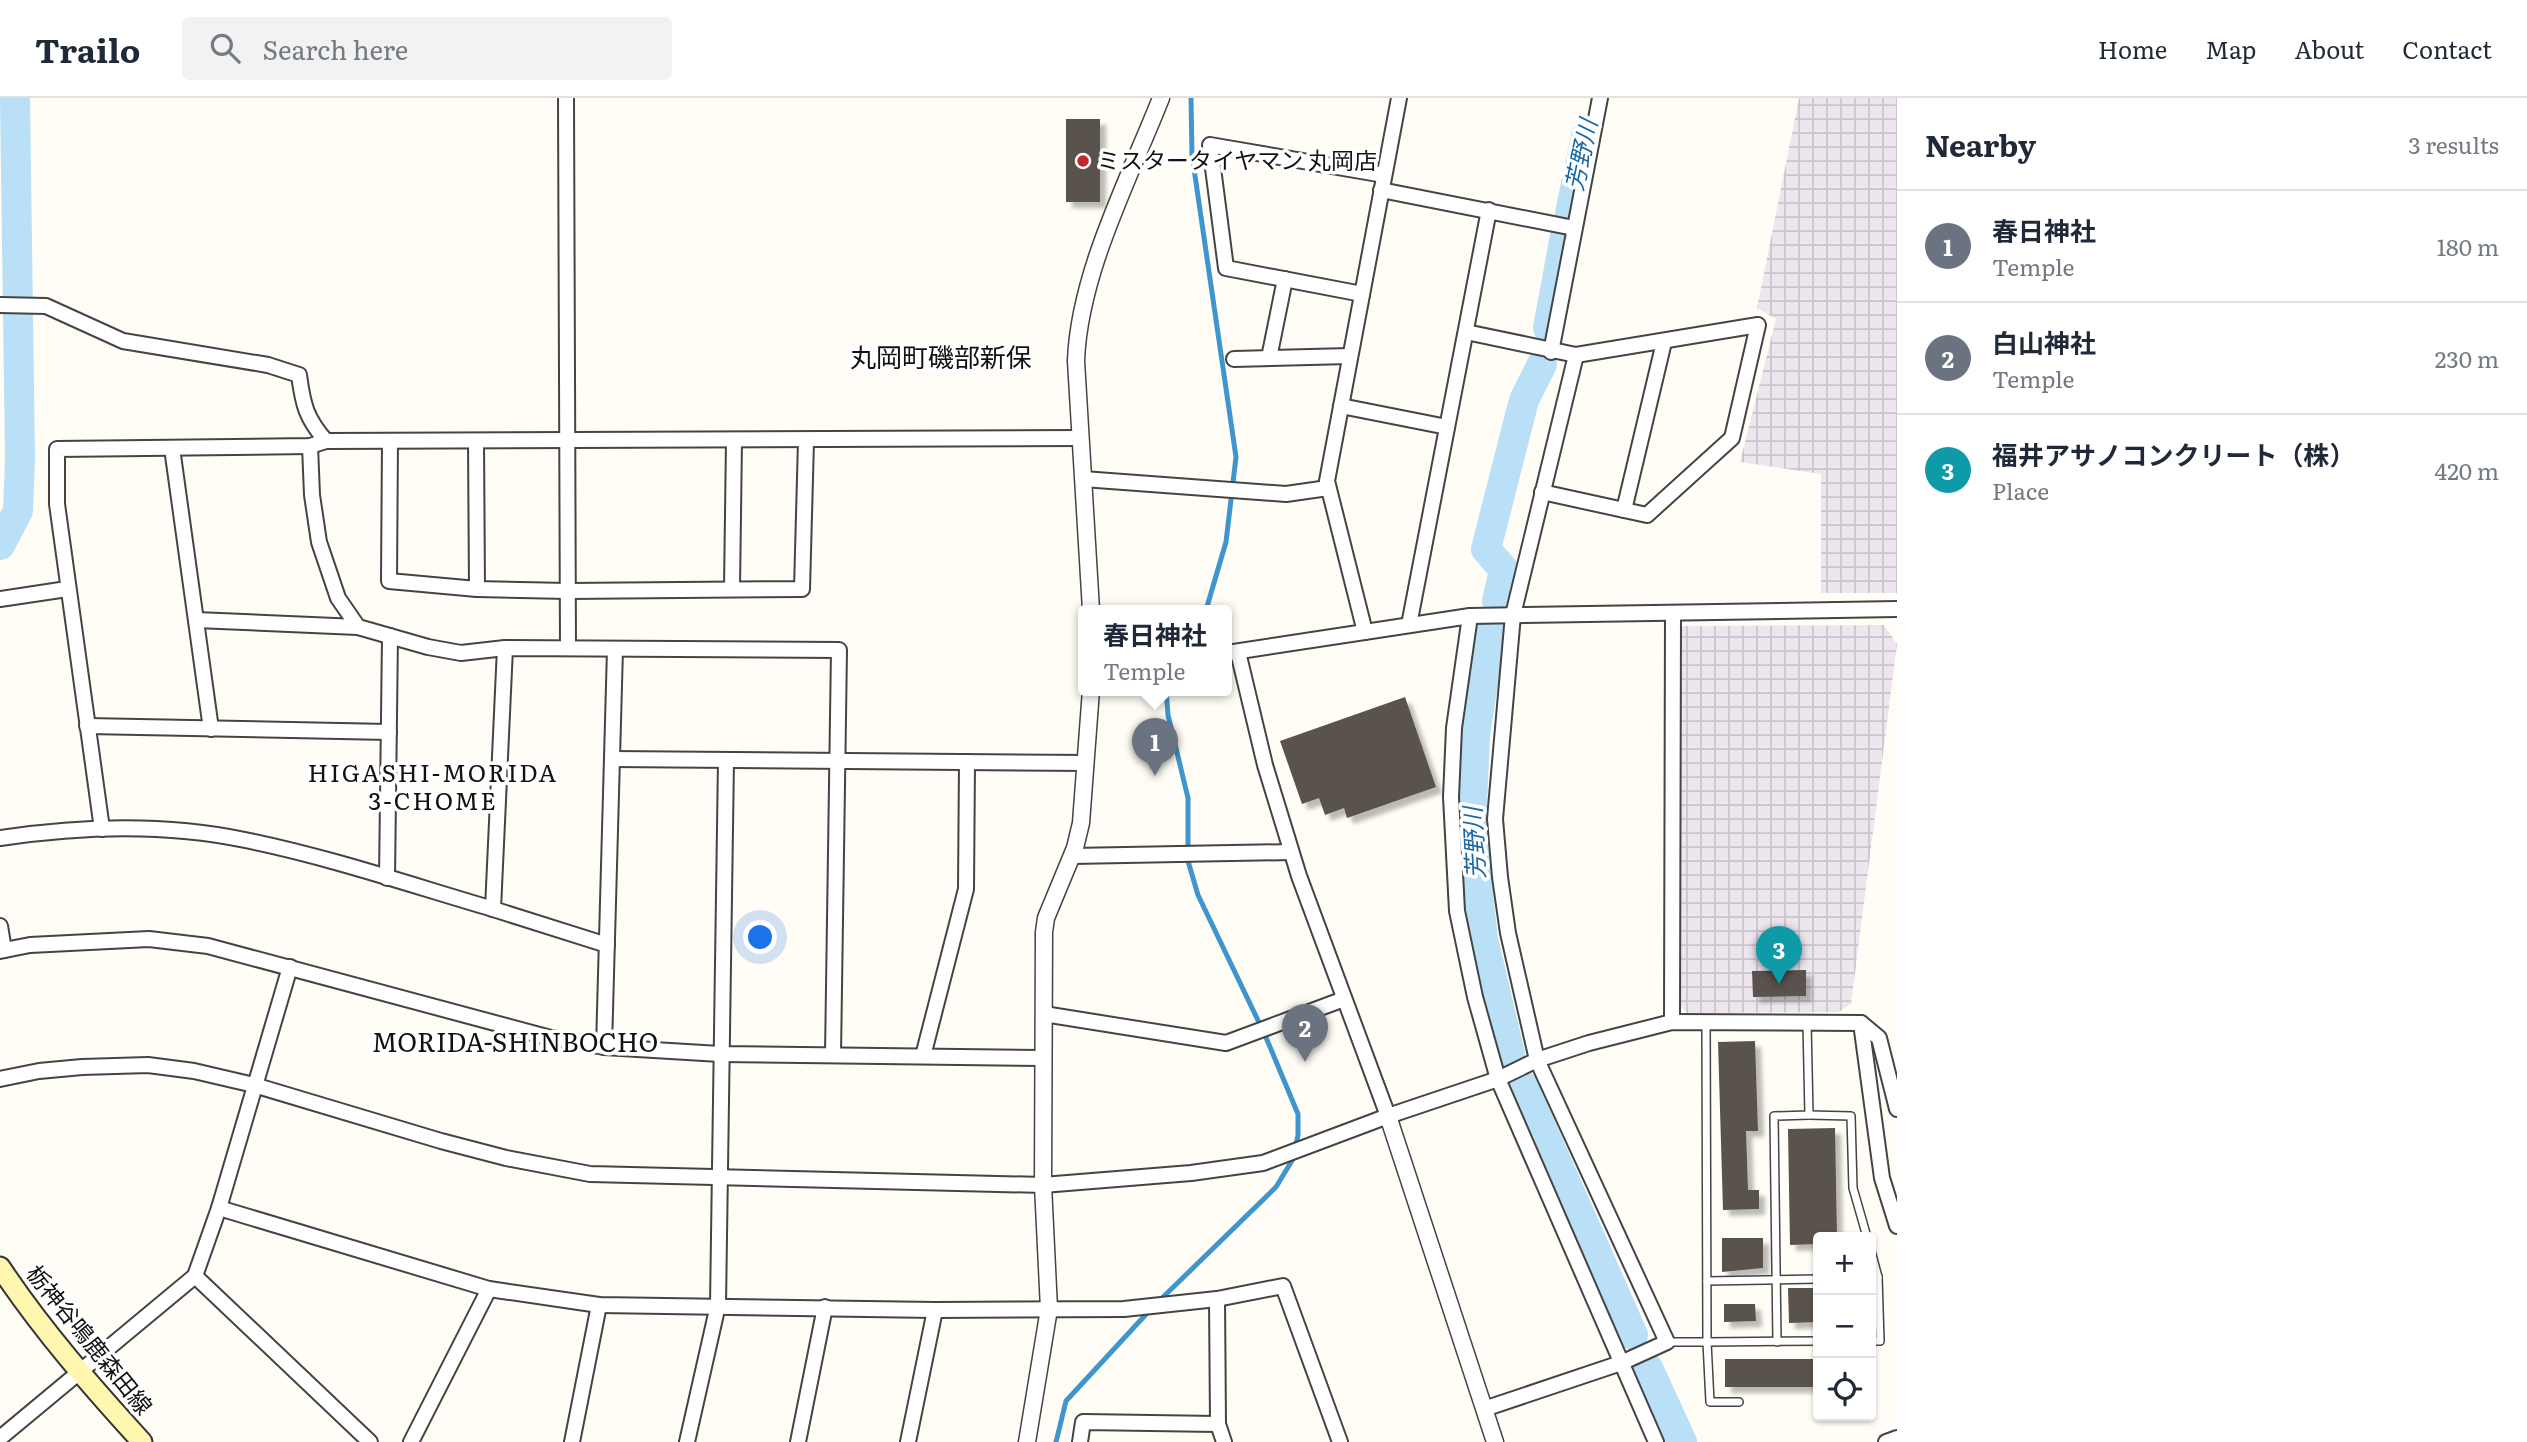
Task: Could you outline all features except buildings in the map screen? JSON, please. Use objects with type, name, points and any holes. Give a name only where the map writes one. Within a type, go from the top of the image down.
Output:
[{"type":"main road","name":"栃神谷鳴鹿森田線","points":[[0,1268],[79,1373],[142,1442]]},
{"type":"street","points":[[566,98],[568,648]]},
{"type":"street","points":[[1091,605],[1076,360],[1077,332],[1097,258],[1161,98]]},
{"type":"street","points":[[1365,632],[1326,481],[1399,98]]},
{"type":"street","points":[[1552,352],[1600,98]]},
{"type":"street","points":[[1362,294],[1226,268],[1210,145],[1574,228]]},
{"type":"street","points":[[1409,625],[1489,210]]},
{"type":"street","points":[[1269,358],[1285,279]]},
{"type":"street","points":[[0,306],[46,306],[123,341],[268,365],[299,375],[303,408],[326,441]]},
{"type":"street","points":[[1466,332],[1576,355],[1758,325],[1732,438],[1647,515],[1542,492]]},
{"type":"street","points":[[1624,510],[1664,342]]},
{"type":"street","points":[[1483,1409],[1621,1363],[1667,1342],[1537,1060],[1508,933],[1500,877],[1495,819],[1513,615],[1576,355]]},
{"type":"street","points":[[1234,359],[1350,356]]},
{"type":"street","points":[[1341,406],[1447,427]]},
{"type":"street","points":[[102,829],[67,589],[57,504],[57,449],[310,446],[326,441],[1081,438]]},
{"type":"street","points":[[390,441],[389,581],[477,589],[568,591],[802,589],[806,441]]},
{"type":"street","points":[[476,441],[477,589]]},
{"type":"street","points":[[732,589],[734,441]]},
{"type":"street","points":[[310,446],[312,495],[319,542],[338,598],[358,627]]},
{"type":"street","points":[[172,447],[211,729]]},
{"type":"street","points":[[1083,479],[1286,495],[1328,488]]},
{"type":"street","points":[[0,599],[67,589]]},
{"type":"street","points":[[1495,1442],[1388,1116],[1291,852],[1233,652],[1470,616],[1897,609]]},
{"type":"street","points":[[1672,1022],[1673,613]]},
{"type":"street","points":[[1470,616],[1454,728],[1451,796],[1457,911],[1475,997],[1498,1079],[1656,1442]]},
{"type":"street","points":[[196,620],[358,627],[428,647],[461,653],[505,648],[839,650],[833,1055]]},
{"type":"street","points":[[387,878],[390,636]]},
{"type":"street","points":[[493,909],[505,648]]},
{"type":"street","points":[[604,1047],[615,649]]},
{"type":"street","points":[[1027,1442],[1049,1309],[1043,1185],[1046,918],[1072,856],[1081,823],[1091,696]]},
{"type":"street","points":[[87,726],[388,732]]},
{"type":"street","points":[[612,759],[1086,763]]},
{"type":"street","points":[[687,1442],[718,1305],[726,760]]},
{"type":"street","points":[[923,1056],[966,889],[967,762]]},
{"type":"street","points":[[0,838],[37,832],[144,828],[244,840],[387,878],[607,945]]},
{"type":"street","points":[[1072,856],[1291,852]]},
{"type":"street","points":[[0,926],[2,950],[55,943],[149,939],[208,946],[547,1037],[604,1047],[720,1054],[1044,1058]]},
{"type":"street","points":[[0,1438],[195,1276],[219,1208],[290,967]]},
{"type":"street","points":[[1044,1014],[1226,1043],[1345,999]]},
{"type":"street","points":[[0,1079],[39,1071],[82,1067],[148,1065],[194,1071],[254,1085],[506,1158],[590,1174],[1043,1185],[1191,1173],[1263,1163],[1388,1116],[1498,1079],[1537,1060],[1672,1022],[1861,1023],[1879,1038],[1897,1109]]},
{"type":"street","points":[[1861,1023],[1882,1178],[1897,1226]]},
{"type":"street","points":[[219,1208],[489,1289],[599,1304],[935,1310],[1124,1309],[1217,1299],[1283,1286],[1340,1442]]},
{"type":"street","points":[[195,1276],[370,1442]]},
{"type":"street","points":[[411,1442],[489,1289]]},
{"type":"street","points":[[1217,1299],[1218,1424],[1224,1442]]},
{"type":"street","points":[[572,1442],[599,1304]]},
{"type":"street","points":[[798,1442],[825,1307]]},
{"type":"street","points":[[908,1442],[935,1310]]},
{"type":"street","points":[[1080,1442],[1083,1422],[1218,1424]]},
{"type":"street","points":[[1886,1442],[1897,1438]]},
{"type":"lane","points":[[1706,1023],[1707,1342],[1710,1402],[1739,1402]]},
{"type":"lane","points":[[1807,1023],[1809,1115]]},
{"type":"lane","points":[[1777,1342],[1774,1116],[1851,1116],[1853,1188],[1866,1232]]},
{"type":"lane","points":[[1707,1281],[1813,1279]]},
{"type":"lane","points":[[1876,1290],[1880,1341],[1876,1341]]},
{"type":"lane","points":[[1667,1342],[1813,1341]]},
{"type":"shaded area","points":[[1799,98],[1897,98],[1897,593],[1821,593],[1821,474],[1740,462],[1776,319],[1757,308]]},
{"type":"shaded area","points":[[1884,625],[1897,644],[1851,1004],[1839,1012],[1687,1013],[1681,1006],[1680,626]]},
{"type":"waterway","points":[[0,545],[18,511],[20,458],[15,98]]},
{"type":"waterway","points":[[1191,98],[1192,155],[1236,457],[1226,542],[1207,605]]},
{"type":"waterway","name":"芳野川","points":[[1570,213],[1586,136]]},
{"type":"waterway","name":"芳野川","points":[[1548,328],[1565,236]]},
{"type":"waterway","name":"芳野川","points":[[1497,601],[1504,570],[1486,549],[1524,400],[1542,364]]},
{"type":"waterway","name":"芳野川","points":[[1491,629],[1475,736],[1471,828],[1483,939],[1510,1054]]},
{"type":"waterway","points":[[1157,1303],[1276,1187],[1293,1159],[1298,1135],[1298,1114],[1265,1035],[1198,895],[1188,861],[1188,798],[1168,715],[1166,696]]},
{"type":"waterway","name":"芳野川","points":[[1523,1086],[1633,1335]]},
{"type":"waterway","points":[[1056,1442],[1066,1401],[1150,1310]]},
{"type":"waterway","name":"芳野川","points":[[1648,1368],[1682,1442]]},
{"type":"place","name":"ミスタータイヤマン 丸岡店","points":[[1083,161]]},
{"type":"place","name":"春日神社","points":[[1155,776]]},
{"type":"place","name":"福井アサノコンクリート（株）","points":[[1779,984]]},
{"type":"place","name":"白山神社","points":[[1305,1062]]},
{"type":"district","name":"丸岡町磯部新保","points":[[941,358]]},
{"type":"district","name":"HIGASHI-MORIDA 3-CHOME","points":[[433,788]]},
{"type":"district","name":"MORIDA-SHINBOCHO","points":[[515,1043]]}]
